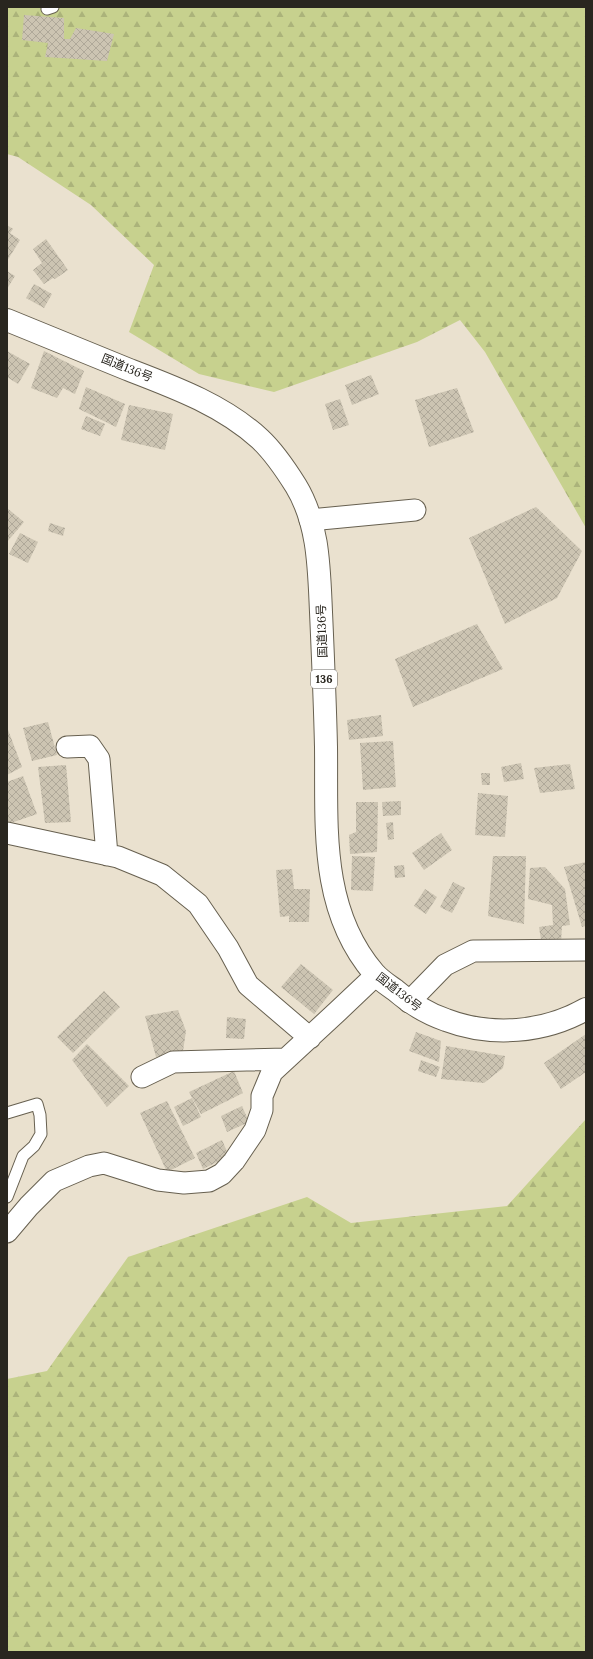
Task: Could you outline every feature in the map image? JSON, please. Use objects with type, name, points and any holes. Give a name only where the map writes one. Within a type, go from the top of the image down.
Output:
[{"type":"highway","name":"国道136号","points":[[7,320],[167,384],[207,402],[261,439],[297,487],[315,536],[320,576],[325,716],[327,847],[335,899],[344,924],[355,946],[376,975],[409,1002],[427,1014],[464,1027],[494,1031],[517,1030],[546,1026],[572,1016],[586,1008]]},
{"type":"street","points":[[310,520],[415,510]]},
{"type":"street","points":[[67,747],[90,746],[99,759],[107,855]]},
{"type":"street","points":[[7,833],[118,857],[162,875],[198,904],[228,948],[248,985],[310,1038]]},
{"type":"street","points":[[409,1002],[445,965],[473,951],[586,950]]},
{"type":"street","points":[[7,1232],[29,1206],[54,1181],[88,1166],[104,1163],[158,1180],[184,1183],[209,1181],[222,1174],[234,1160],[255,1130],[262,1110],[262,1096],[272,1072],[376,975]]},
{"type":"street","points":[[142,1077],[173,1062],[286,1059]]},
{"type":"lane","points":[[7,1113],[37,1104],[40,1115],[41,1134],[34,1146],[23,1156],[7,1197]]},
{"type":"green space","points":[[7,7],[586,7],[586,528],[485,352],[460,320],[417,342],[274,392],[199,374],[129,332],[154,265],[91,205],[18,157],[7,154]]},
{"type":"green space","points":[[586,1119],[586,1652],[7,1652],[7,1379],[47,1371],[128,1257],[307,1197],[351,1223],[507,1206]]},
{"type":"building","points":[[24,15],[64,18],[64,39],[70,39],[76,28],[114,34],[107,61],[45,57],[48,43],[22,40]]},
{"type":"building","points":[[7,225],[13,229],[10,233],[20,240],[7,261]]},
{"type":"building","points":[[46,239],[68,270],[55,279],[53,278],[44,284],[33,270],[42,263],[33,249]]},
{"type":"building","points":[[7,271],[15,276],[7,289]]},
{"type":"building","points":[[34,284],[52,294],[44,308],[26,298]]},
{"type":"building","points":[[7,351],[30,364],[18,384],[7,377]]},
{"type":"building","points":[[44,351],[84,371],[75,394],[63,388],[57,398],[31,388]]},
{"type":"building","points":[[371,375],[379,394],[352,405],[345,385]]},
{"type":"building","points":[[86,387],[125,404],[116,427],[79,409]]},
{"type":"building","points":[[457,388],[474,432],[429,447],[415,400]]},
{"type":"building","points":[[340,399],[349,425],[333,430],[325,404]]},
{"type":"building","points":[[129,405],[173,414],[165,450],[121,440]]},
{"type":"building","points":[[86,416],[105,424],[100,436],[81,429]]},
{"type":"building","points":[[536,507],[582,551],[557,598],[505,624],[469,538]]},
{"type":"building","points":[[7,508],[24,522],[7,542]]},
{"type":"building","points":[[50,523],[65,528],[63,536],[48,531]]},
{"type":"building","points":[[20,533],[38,542],[28,563],[9,554]]},
{"type":"building","points":[[477,624],[503,669],[413,707],[395,659]]},
{"type":"building","points":[[381,715],[383,736],[349,740],[347,720]]},
{"type":"building","points":[[48,722],[57,755],[32,761],[23,728]]},
{"type":"building","points":[[7,727],[22,767],[7,775]]},
{"type":"building","points":[[393,741],[396,787],[363,790],[360,743]]},
{"type":"building","points":[[521,763],[524,779],[504,782],[501,767]]},
{"type":"building","points":[[570,764],[575,789],[540,793],[534,768]]},
{"type":"building","points":[[66,765],[71,822],[45,823],[38,767]]},
{"type":"building","points":[[481,773],[490,773],[490,785],[482,785]]},
{"type":"building","points":[[23,776],[37,814],[8,824],[7,782]]},
{"type":"building","points":[[478,793],[508,796],[505,837],[475,835]]},
{"type":"building","points":[[401,801],[401,815],[383,816],[382,802]]},
{"type":"building","points":[[356,802],[378,802],[377,852],[350,854],[349,835],[356,832]]},
{"type":"building","points":[[393,822],[394,839],[388,840],[386,823]]},
{"type":"building","points":[[441,833],[452,850],[424,870],[412,853]]},
{"type":"building","points":[[352,856],[375,857],[373,891],[351,890]]},
{"type":"building","points":[[493,856],[526,856],[524,924],[488,916]]},
{"type":"building","points":[[586,862],[586,926],[582,927],[564,867]]},
{"type":"building","points":[[404,865],[405,877],[395,878],[394,866]]},
{"type":"building","points":[[545,867],[565,889],[570,925],[562,926],[561,942],[541,940],[539,927],[553,925],[552,905],[528,899],[530,868]]},
{"type":"building","points":[[292,869],[294,889],[310,889],[309,922],[289,922],[289,916],[280,917],[276,870]]},
{"type":"building","points":[[453,882],[465,888],[452,913],[440,907]]},
{"type":"building","points":[[425,889],[437,897],[426,914],[414,906]]},
{"type":"building","points":[[301,964],[333,990],[314,1014],[281,987]]},
{"type":"building","points":[[104,991],[120,1007],[73,1053],[57,1037]]},
{"type":"building","points":[[178,1010],[186,1031],[183,1051],[156,1057],[145,1016]]},
{"type":"building","points":[[227,1017],[246,1019],[244,1039],[226,1038]]},
{"type":"building","points":[[416,1032],[441,1041],[439,1062],[409,1051]]},
{"type":"building","points":[[586,1034],[586,1072],[561,1089],[544,1063]]},
{"type":"building","points":[[87,1044],[129,1086],[107,1107],[72,1060]]},
{"type":"building","points":[[446,1046],[505,1056],[503,1068],[484,1083],[441,1079]]},
{"type":"building","points":[[421,1060],[440,1067],[436,1077],[418,1071]]},
{"type":"building","points":[[234,1071],[243,1093],[201,1114],[189,1092]]},
{"type":"building","points":[[192,1098],[201,1117],[183,1126],[174,1107]]},
{"type":"building","points":[[167,1101],[195,1158],[167,1172],[140,1113]]},
{"type":"building","points":[[242,1106],[249,1122],[227,1132],[221,1116]]},
{"type":"building","points":[[222,1140],[229,1156],[203,1169],[196,1153]]}]
